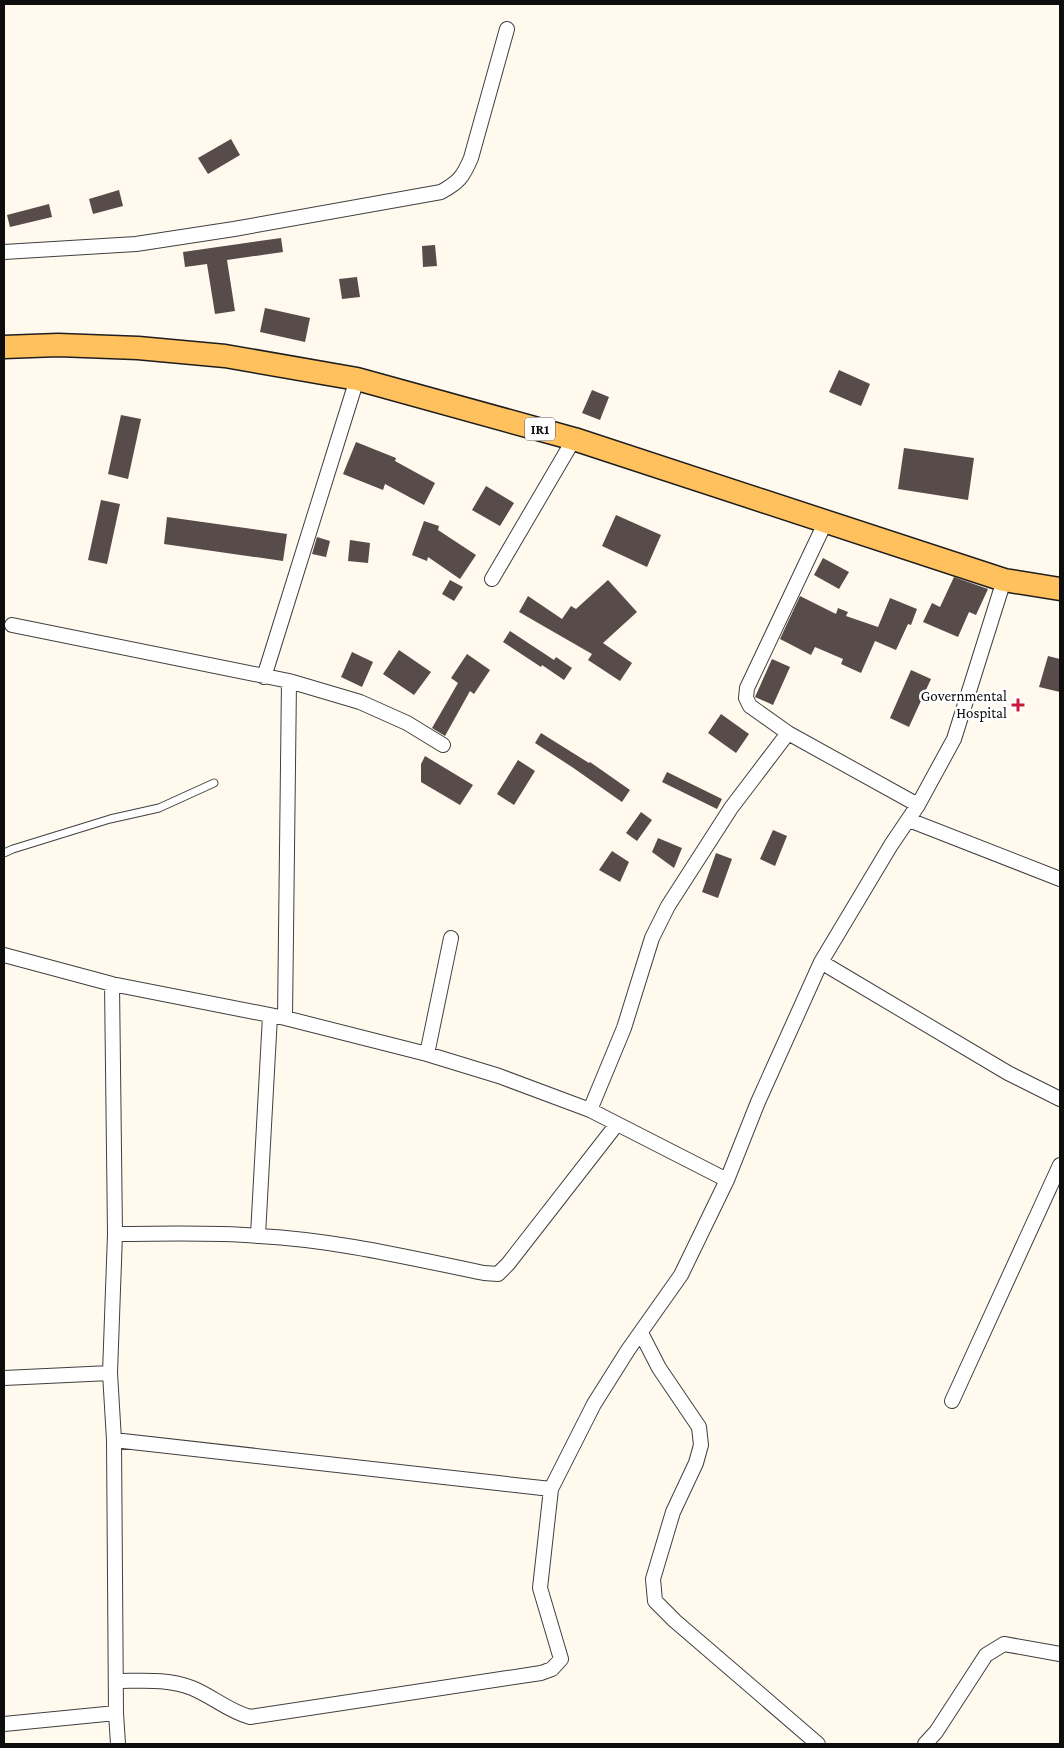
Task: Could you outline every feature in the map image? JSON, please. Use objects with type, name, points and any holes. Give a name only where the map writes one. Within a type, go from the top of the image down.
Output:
[{"type":"main road","name":"IR1","points":[[4,347],[138,348],[225,356],[357,379],[574,439],[1004,580],[1060,589]]},
{"type":"street","points":[[4,252],[136,244],[234,229],[441,192],[455,184],[464,174],[471,158],[507,29]]},
{"type":"street","points":[[264,677],[357,379]]},
{"type":"street","points":[[492,579],[574,439]]},
{"type":"street","points":[[826,521],[747,688],[746,698],[750,706],[788,733],[918,805]]},
{"type":"street","points":[[116,1681],[170,1681],[193,1688],[238,1714],[250,1716],[541,1673],[552,1670],[561,1660],[540,1588],[551,1489],[594,1404],[681,1275],[728,1180],[758,1102],[821,962],[918,805],[954,739],[1004,580]]},
{"type":"street","points":[[12,625],[289,681],[360,702],[407,722],[443,745]]},
{"type":"street","points":[[285,1018],[289,681]]},
{"type":"street","points":[[590,1110],[624,1028],[652,938],[668,906],[731,808],[788,733]]},
{"type":"street","points":[[909,820],[1060,879]]},
{"type":"street","points":[[428,1054],[451,938]]},
{"type":"street","points":[[4,955],[112,984],[285,1018],[428,1054],[498,1076],[590,1110],[728,1180]]},
{"type":"street","points":[[821,962],[1008,1073],[1060,1099]]},
{"type":"street","points":[[112,984],[115,1234],[110,1373],[114,1440],[116,1713],[118,1744]]},
{"type":"street","points":[[258,1236],[270,1016]]},
{"type":"street","points":[[115,1234],[258,1236],[373,1250],[484,1273],[498,1274],[508,1264],[617,1124]]},
{"type":"street","points":[[952,1400],[1060,1165]]},
{"type":"street","points":[[641,1333],[659,1368],[699,1427],[701,1445],[696,1463],[673,1512],[653,1578],[654,1601],[675,1622],[818,1744]]},
{"type":"street","points":[[4,1378],[110,1373]]},
{"type":"street","points":[[114,1440],[551,1489]]},
{"type":"street","points":[[925,1744],[936,1732],[986,1654],[1004,1644],[1060,1654]]},
{"type":"street","points":[[4,1724],[116,1713]]},
{"type":"lane","points":[[4,853],[110,818],[159,808],[214,783]]},
{"type":"building","points":[[231,139],[240,155],[208,174],[198,158]]},
{"type":"building","points":[[119,190],[123,206],[93,214],[89,199]]},
{"type":"building","points":[[49,204],[52,217],[10,227],[7,215]]},
{"type":"building","points":[[281,238],[283,252],[227,260],[235,311],[215,314],[207,264],[185,267],[183,252]]},
{"type":"building","points":[[435,245],[437,266],[423,267],[422,246]]},
{"type":"building","points":[[357,277],[360,297],[342,299],[339,279]]},
{"type":"building","points":[[265,308],[310,318],[305,342],[260,332]]},
{"type":"building","points":[[839,370],[870,384],[861,406],[829,392]]},
{"type":"building","points":[[592,390],[609,397],[600,420],[582,413]]},
{"type":"building","points":[[121,415],[141,419],[128,479],[108,474]]},
{"type":"building","points":[[356,442],[396,458],[395,461],[435,483],[424,505],[385,484],[383,490],[343,474]]},
{"type":"building","points":[[904,448],[974,458],[968,500],[898,489]]},
{"type":"building","points":[[486,486],[514,503],[500,526],[472,510]]},
{"type":"building","points":[[101,500],[120,504],[107,564],[88,560]]},
{"type":"building","points":[[616,515],[661,535],[647,567],[602,546]]},
{"type":"building","points":[[167,517],[287,534],[283,561],[164,544]]},
{"type":"building","points":[[424,521],[439,526],[438,530],[476,555],[460,579],[428,557],[427,561],[412,555]]},
{"type":"building","points":[[317,537],[330,541],[326,557],[312,554]]},
{"type":"building","points":[[350,540],[370,543],[368,563],[348,561]]},
{"type":"building","points":[[823,558],[849,572],[839,589],[814,575]]},
{"type":"building","points":[[954,577],[988,589],[976,615],[969,612],[958,637],[923,622],[932,603],[940,607]]},
{"type":"building","points":[[450,580],[463,587],[454,601],[442,594]]},
{"type":"building","points":[[608,580],[637,612],[603,643],[632,663],[620,681],[588,660],[592,654],[519,612],[528,596],[562,619],[571,606],[576,609]]},
{"type":"building","points":[[800,596],[836,614],[838,608],[848,612],[846,616],[878,627],[890,598],[917,609],[911,625],[908,624],[896,650],[875,641],[861,673],[841,664],[843,659],[815,647],[811,655],[780,639]]},
{"type":"building","points":[[510,631],[554,660],[556,657],[572,668],[564,680],[503,642]]},
{"type":"building","points":[[399,650],[431,672],[414,695],[383,674]]},
{"type":"building","points":[[352,652],[373,662],[362,687],[341,677]]},
{"type":"building","points":[[467,654],[490,670],[474,694],[470,691],[445,736],[432,728],[458,683],[451,678]]},
{"type":"building","points":[[1048,656],[1060,659],[1060,692],[1039,687]]},
{"type":"building","points":[[772,659],[790,667],[773,705],[755,697]]},
{"type":"building","points":[[911,670],[931,679],[909,727],[890,718]]},
{"type":"building","points":[[721,714],[749,734],[736,753],[708,733]]},
{"type":"building","points":[[541,733],[590,762],[630,790],[622,802],[535,743]]},
{"type":"building","points":[[425,756],[473,785],[460,805],[421,782],[421,764]]},
{"type":"building","points":[[518,760],[535,771],[514,805],[497,794]]},
{"type":"building","points":[[667,772],[722,799],[717,809],[662,782]]},
{"type":"building","points":[[641,812],[652,820],[637,841],[626,833]]},
{"type":"building","points":[[773,830],[787,836],[775,866],[760,859]]},
{"type":"building","points":[[658,838],[682,848],[674,868],[652,852]]},
{"type":"building","points":[[612,851],[629,862],[620,882],[599,870]]},
{"type":"building","points":[[716,853],[732,859],[718,898],[702,892]]},
{"type":"place","name":"Governmental Hospital","points":[[1018,705]]}]
